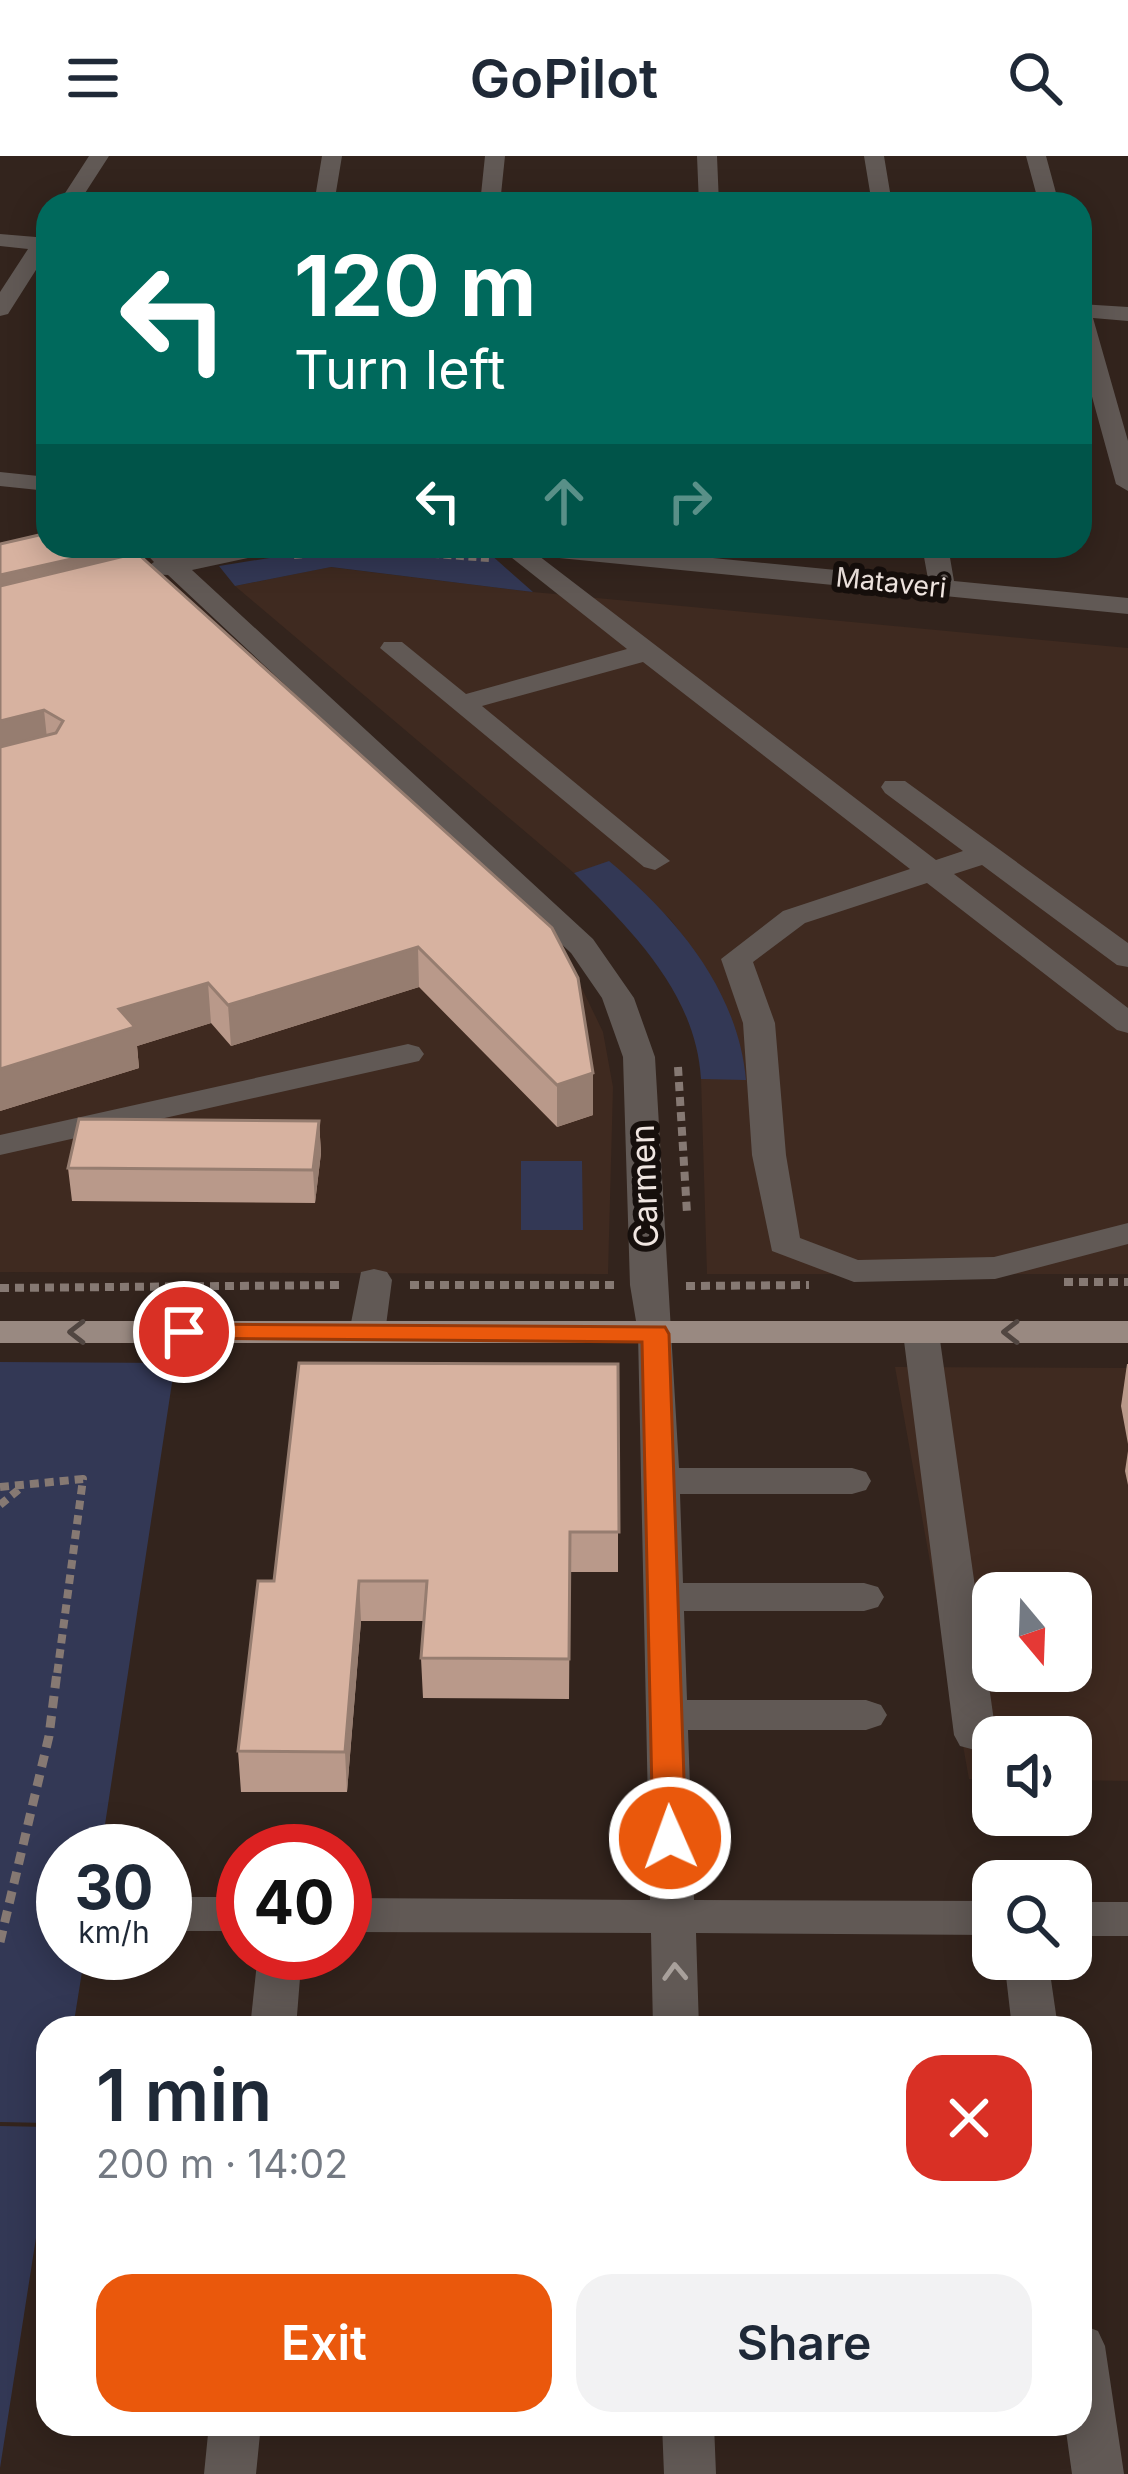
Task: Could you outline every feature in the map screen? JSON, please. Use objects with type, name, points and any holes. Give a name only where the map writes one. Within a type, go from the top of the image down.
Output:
[{"type":"main road","points":[[0,1332],[1128,1332]]},
{"type":"street","points":[[76,192],[98,156]]},
{"type":"street","points":[[326,192],[332,156]]},
{"type":"street","points":[[491,192],[494,156]]},
{"type":"street","points":[[707,156],[708,192]]},
{"type":"street","points":[[874,156],[880,192]]},
{"type":"street","points":[[1036,156],[1046,192]]},
{"type":"street","points":[[0,240],[36,241]]},
{"type":"street","points":[[0,309],[36,256]]},
{"type":"street","points":[[1092,312],[1128,314]]},
{"type":"street","points":[[1092,355],[1128,484]]},
{"type":"street","points":[[0,467],[36,470]]},
{"type":"street","points":[[0,479],[36,483]]},
{"type":"street","points":[[126,576],[157,558]]},
{"type":"street","name":"Carmen","points":[[165,558],[582,946],[623,1004],[639,1058],[648,1285],[656,1334],[676,2016]]},
{"type":"street","points":[[526,558],[1128,1023]]},
{"type":"street","name":"Mataveri","points":[[740,558],[942,588],[1128,606]]},
{"type":"street","points":[[937,558],[942,588]]},
{"type":"street","points":[[393,648],[655,861]]},
{"type":"street","points":[[463,703],[647,652]]},
{"type":"street","points":[[895,787],[1128,958]]},
{"type":"street","points":[[984,854],[794,917],[737,959],[759,1023],[769,1155],[784,1244],[854,1271],[995,1268],[1128,1233]]},
{"type":"street","points":[[0,1145],[408,1054]]},
{"type":"street","points":[[367,1333],[374,1283]]},
{"type":"street","points":[[921,1333],[972,1716]]},
{"type":"street","points":[[659,1480],[851,1481]]},
{"type":"street","points":[[663,1597],[864,1597]]},
{"type":"street","points":[[666,1715],[866,1715]]},
{"type":"street","points":[[372,1915],[972,1918]]},
{"type":"street","points":[[1092,1918],[1128,1919]]},
{"type":"street","points":[[274,2016],[277,1980]]},
{"type":"street","points":[[1029,1980],[1033,2016]]},
{"type":"street","points":[[1092,2431],[1098,2474]]},
{"type":"street","points":[[230,2474],[234,2436]]},
{"type":"street","points":[[688,2436],[690,2474]]},
{"type":"path","points":[[1059,1282],[1128,1282]]},
{"type":"path","points":[[0,1288],[374,1283],[828,1285]]},
{"type":"path","points":[[0,1487],[83,1479],[49,1736],[0,1942]]},
{"type":"path","points":[[0,1505],[24,1485]]},
{"type":"shaded area","points":[[269,558],[495,558],[533,592],[331,567],[235,586],[219,566]]},
{"type":"shaded area","points":[[330,567],[533,592],[1128,648],[1128,1274],[707,1274],[701,1079],[745,1079],[704,966],[671,920],[609,862],[574,873],[235,586]]},
{"type":"shaded area","points":[[0,629],[576,976],[603,1032],[613,1087],[608,1274],[0,1272]]},
{"type":"shaded area","points":[[609,861],[658,906],[700,958],[731,1016],[746,1080],[701,1079],[696,1048],[674,991],[638,941],[574,873]]},
{"type":"shaded area","points":[[521,1161],[582,1161],[583,1230],[521,1230]]},
{"type":"shaded area","points":[[0,1362],[175,1363],[105,1824],[36,1824],[36,1980],[81,1980],[75,2016],[36,2016],[36,2123],[0,2122]]},
{"type":"shaded area","points":[[895,1367],[1128,1368],[1128,1781],[1092,1780],[1092,1716],[972,1716],[972,1779]]},
{"type":"shaded area","points":[[0,2126],[36,2127],[36,2238],[0,2468]]},
{"type":"building","points":[[36,536],[36,558],[76,558],[0,575],[0,544]]},
{"type":"building","points":[[116,558],[143,558],[552,928],[578,978],[593,1073],[557,1085],[418,947],[228,1005],[208,983],[119,1009],[135,1027],[0,1069],[0,747],[56,733],[63,721],[44,710],[0,721],[0,586]]},
{"type":"building","points":[[79,1119],[319,1121],[313,1170],[68,1168]]},
{"type":"building","points":[[299,1363],[618,1364],[619,1532],[570,1532],[569,1659],[421,1658],[427,1581],[359,1581],[345,1752],[238,1751],[258,1581],[274,1581]]},
{"type":"route","points":[[184,1332],[656,1334],[670,1838]]}]
